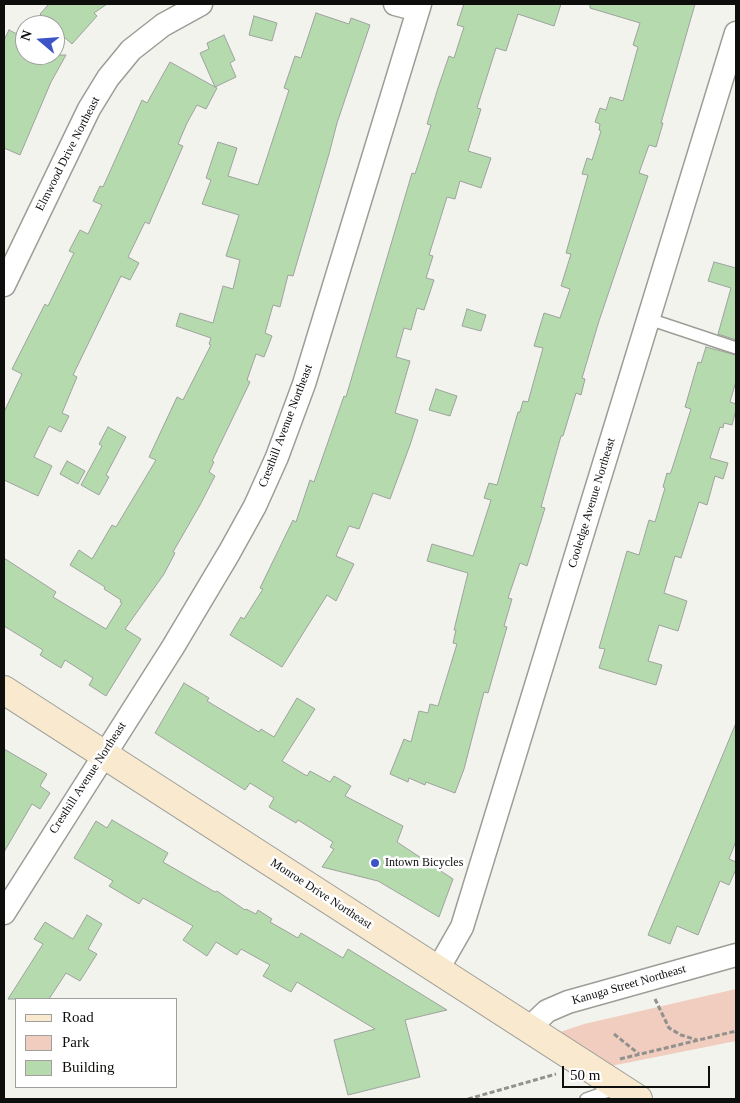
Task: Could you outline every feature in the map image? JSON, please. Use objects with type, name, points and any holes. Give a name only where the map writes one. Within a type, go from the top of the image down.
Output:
[{"type":"main road","name":"Monroe Drive Northeast","points":[[4,690],[628,1093]]},
{"type":"street","name":"Elmwood Drive Northeast","points":[[4,286],[89,109],[108,78],[132,50],[163,25],[201,4]]},
{"type":"street","points":[[394,4],[419,7]]},
{"type":"street","name":"Cresthill Avenue Northeast","points":[[4,913],[173,646],[229,553],[277,457],[304,384],[419,7]]},
{"type":"street","name":"Cooledge Avenue Northeast","points":[[438,969],[462,927],[736,33]]},
{"type":"street","name":"Kanuga Street Northeast","points":[[529,1028],[547,1011],[568,1002],[736,955]]},
{"type":"lane","points":[[648,320],[736,348]]},
{"type":"lane","points":[[586,1099],[628,1093]]},
{"type":"path","points":[[652,991],[668,1028],[681,1035],[698,1040]]},
{"type":"path","points":[[618,1060],[736,1031]]},
{"type":"path","points":[[614,1034],[640,1054]]},
{"type":"path","points":[[468,1099],[554,1074]]},
{"type":"green space","points":[[736,989],[736,1041],[606,1067],[554,1034],[584,1024]]},
{"type":"building","points":[[49,4],[107,4],[94,13],[97,16],[72,44],[65,38],[65,15],[40,14]]},
{"type":"building","points":[[464,4],[561,4],[554,26],[518,14],[506,51],[496,48],[477,108],[481,109],[468,151],[491,158],[481,188],[460,181],[455,199],[447,197],[429,255],[433,256],[426,278],[434,280],[424,310],[417,308],[411,330],[404,328],[396,357],[410,361],[395,413],[418,420],[410,445],[390,499],[373,493],[359,529],[349,526],[336,556],[354,564],[336,601],[327,595],[282,667],[230,635],[241,617],[244,619],[263,589],[260,588],[293,520],[296,522],[310,480],[314,482],[344,396],[346,397],[412,173],[415,174],[431,125],[427,124],[438,88],[449,56],[454,58],[464,27],[457,25]]},
{"type":"building","points":[[590,4],[695,4],[656,147],[649,145],[639,173],[648,176],[599,321],[582,378],[585,379],[581,395],[576,393],[563,436],[561,436],[541,507],[545,508],[527,566],[520,563],[508,598],[512,599],[504,626],[507,627],[488,693],[484,692],[464,769],[455,793],[426,782],[425,785],[409,778],[408,782],[390,774],[404,739],[411,742],[419,711],[428,713],[430,704],[438,706],[457,644],[453,643],[456,630],[454,630],[468,573],[427,561],[432,544],[473,556],[491,500],[484,498],[489,483],[497,485],[518,412],[520,412],[523,401],[528,402],[543,348],[534,346],[544,313],[560,318],[570,289],[561,286],[571,254],[566,253],[588,175],[582,174],[587,158],[592,160],[601,131],[599,130],[600,124],[595,122],[600,108],[606,110],[610,97],[623,101],[638,47],[633,45],[640,23],[590,8]]},
{"type":"building","points":[[316,13],[349,24],[351,18],[370,25],[337,123],[293,276],[288,275],[280,307],[273,305],[265,333],[272,336],[264,357],[256,354],[247,380],[250,382],[212,461],[214,462],[209,472],[215,476],[173,552],[175,553],[164,574],[125,629],[141,639],[106,696],[89,685],[93,678],[65,660],[61,668],[40,655],[43,650],[4,626],[4,558],[56,592],[53,597],[106,629],[122,603],[120,602],[121,600],[104,589],[105,587],[70,565],[79,550],[92,559],[112,525],[116,527],[156,460],[149,457],[177,397],[183,400],[211,345],[209,344],[211,338],[176,326],[180,313],[213,323],[223,286],[233,289],[240,260],[226,256],[239,215],[202,204],[211,180],[206,178],[218,142],[237,148],[228,176],[258,185],[289,90],[284,88],[295,56],[301,58]]},
{"type":"building","points":[[254,16],[277,23],[272,41],[249,35]]},
{"type":"building","points":[[9,30],[15,33],[15,65],[60,65],[51,82],[20,155],[4,148],[4,40]]},
{"type":"building","points":[[224,35],[235,60],[230,63],[236,77],[215,87],[200,53],[209,49],[207,43]]},
{"type":"building","points":[[170,62],[217,88],[206,109],[197,105],[187,123],[178,144],[183,146],[149,224],[145,222],[128,257],[139,263],[130,280],[121,276],[73,375],[77,377],[62,413],[69,416],[61,432],[49,426],[34,457],[52,466],[38,496],[4,480],[4,412],[22,374],[12,369],[45,304],[48,306],[74,253],[69,251],[80,230],[88,234],[102,205],[93,201],[100,186],[103,187],[142,100],[147,103]]},
{"type":"building","points":[[714,262],[736,268],[736,340],[718,334],[731,288],[708,281]]},
{"type":"building","points":[[467,309],[486,315],[481,331],[462,326]]},
{"type":"building","points":[[706,347],[736,355],[736,381],[730,402],[736,404],[736,410],[732,425],[724,423],[723,428],[720,427],[710,458],[728,463],[723,479],[715,476],[707,505],[699,502],[681,558],[675,556],[664,593],[687,601],[678,631],[659,625],[648,661],[662,665],[656,685],[599,668],[605,649],[599,648],[627,551],[639,555],[649,520],[655,522],[665,488],[663,487],[667,473],[670,474],[672,469],[691,409],[685,407],[698,362],[701,363]]},
{"type":"building","points":[[436,389],[457,396],[450,416],[429,410]]},
{"type":"building","points":[[108,427],[126,437],[106,475],[109,477],[99,495],[81,485],[102,446],[99,444]]},
{"type":"building","points":[[67,461],[85,471],[78,484],[60,474]]},
{"type":"building","points":[[184,683],[209,698],[207,701],[259,732],[261,729],[274,737],[297,698],[315,709],[282,761],[307,776],[310,771],[330,782],[334,776],[351,786],[345,796],[403,826],[397,842],[453,879],[439,917],[378,881],[322,867],[334,849],[330,847],[333,842],[298,820],[296,823],[269,807],[274,798],[250,783],[245,790],[155,733]]},
{"type":"building","points":[[736,723],[736,841],[729,859],[736,862],[736,869],[729,885],[720,881],[698,935],[677,926],[670,944],[648,935]]},
{"type":"building","points":[[4,749],[47,774],[40,786],[50,793],[40,809],[32,804],[4,852]]},
{"type":"building","points":[[112,820],[168,853],[163,862],[215,892],[217,891],[245,910],[256,914],[258,910],[272,919],[270,922],[298,938],[301,933],[343,958],[348,949],[447,1010],[405,1020],[420,1077],[348,1095],[334,1040],[375,1029],[297,982],[291,992],[263,976],[270,965],[241,949],[237,955],[216,942],[207,956],[183,940],[193,926],[143,898],[139,904],[109,886],[113,881],[74,858],[96,821],[107,828]]},
{"type":"building","points":[[87,915],[102,924],[88,949],[97,954],[80,981],[66,973],[50,998],[8,999],[43,944],[34,939],[45,922],[73,939]]},
{"type":"place","name":"Intown Bicycles","points":[[375,863]]}]
